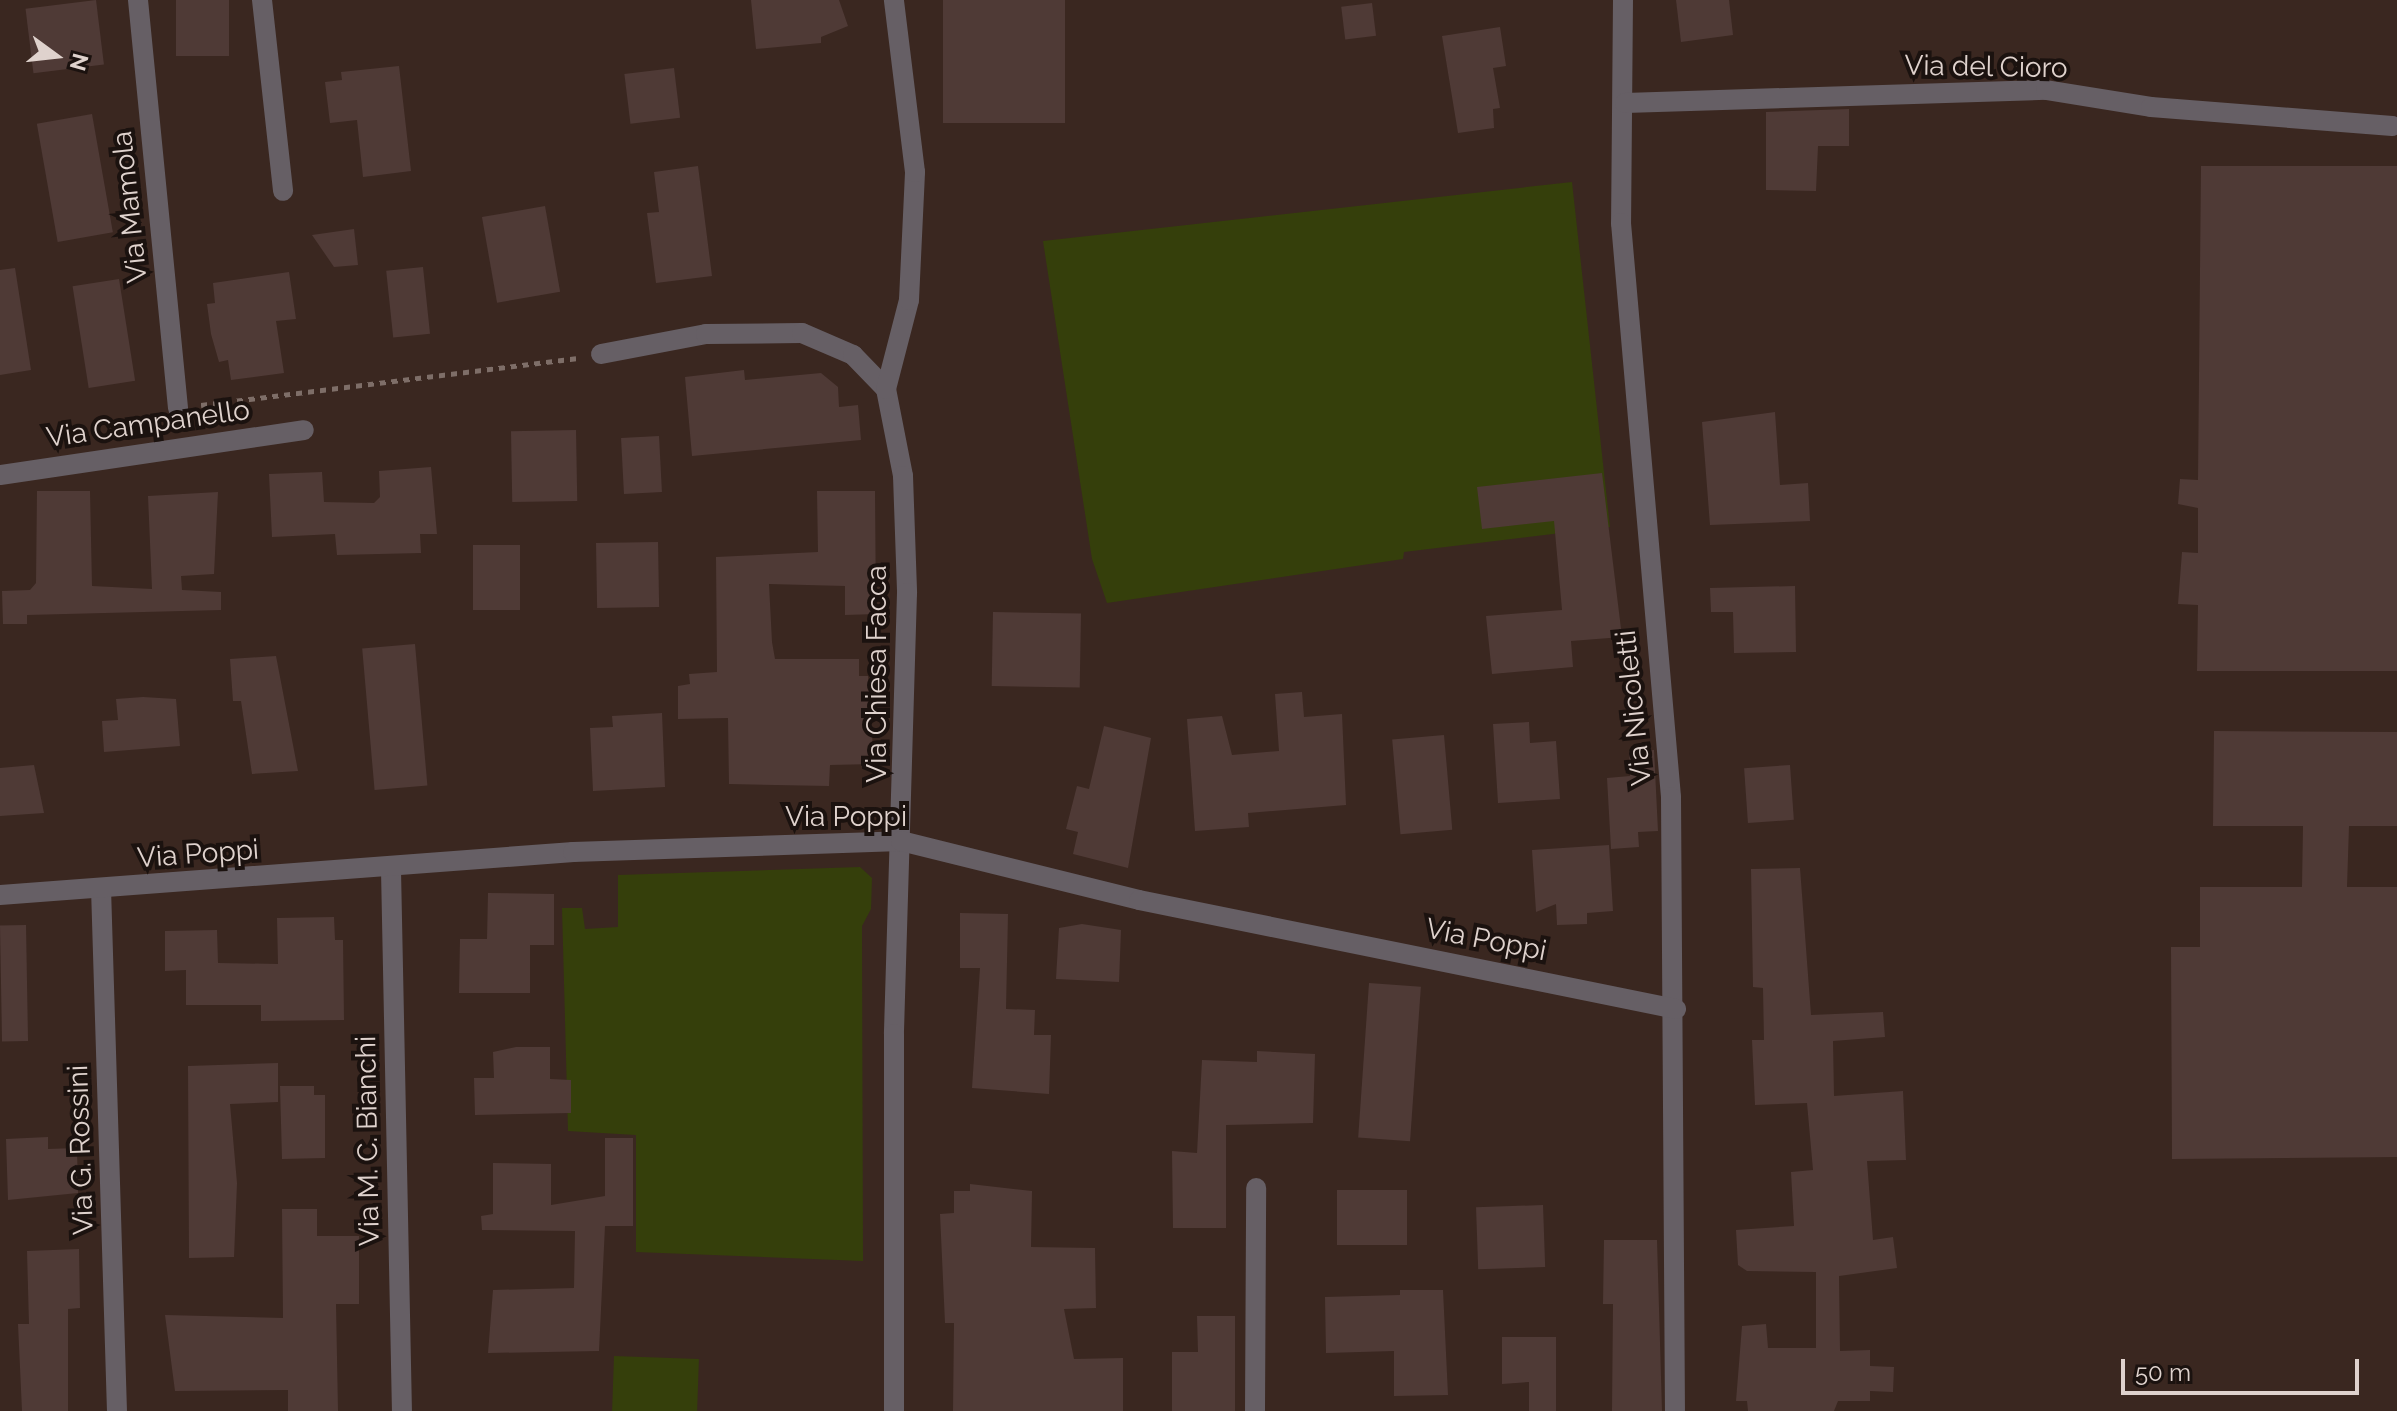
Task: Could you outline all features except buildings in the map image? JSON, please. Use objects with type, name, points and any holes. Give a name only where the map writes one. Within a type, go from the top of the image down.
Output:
[{"type":"street","name":"Via Mamola","points":[[138,0],[178,408]]},
{"type":"street","points":[[262,0],[283,191]]},
{"type":"street","points":[[886,389],[909,300],[915,172],[894,0]]},
{"type":"street","name":"Via Nicoletti","points":[[1623,0],[1625,103],[1621,223],[1671,797],[1676,1009],[1675,1411]]},
{"type":"street","name":"Via del Cioro","points":[[1625,103],[2046,90],[2151,107],[2392,126]]},
{"type":"street","points":[[601,354],[706,334],[802,333],[853,355],[886,389]]},
{"type":"street","name":"Via Chiesa Facca","points":[[886,389],[903,476],[907,593],[894,1034],[894,1411]]},
{"type":"street","name":"Via Campanello","points":[[0,475],[304,430]]},
{"type":"street","name":"Via Poppi","points":[[0,895],[391,870],[573,852],[901,841],[1139,900],[1676,1009]]},
{"type":"street","name":"Via M. C. Bianchi","points":[[391,870],[402,1411]]},
{"type":"street","name":"Via G. Rossini","points":[[101,888],[117,1411]]},
{"type":"street","points":[[1255,1411],[1256,1188]]},
{"type":"path","points":[[178,408],[601,354]]},
{"type":"green space","points":[[1572,182],[1610,527],[1404,552],[1403,559],[1107,603],[1092,559],[1043,241]]},
{"type":"green space","points":[[860,867],[872,878],[871,909],[862,926],[863,1261],[636,1252],[636,1135],[568,1131],[562,908],[582,908],[585,929],[618,927],[618,875]]},
{"type":"green space","points":[[614,1356],[699,1359],[697,1411],[612,1411]]}]
